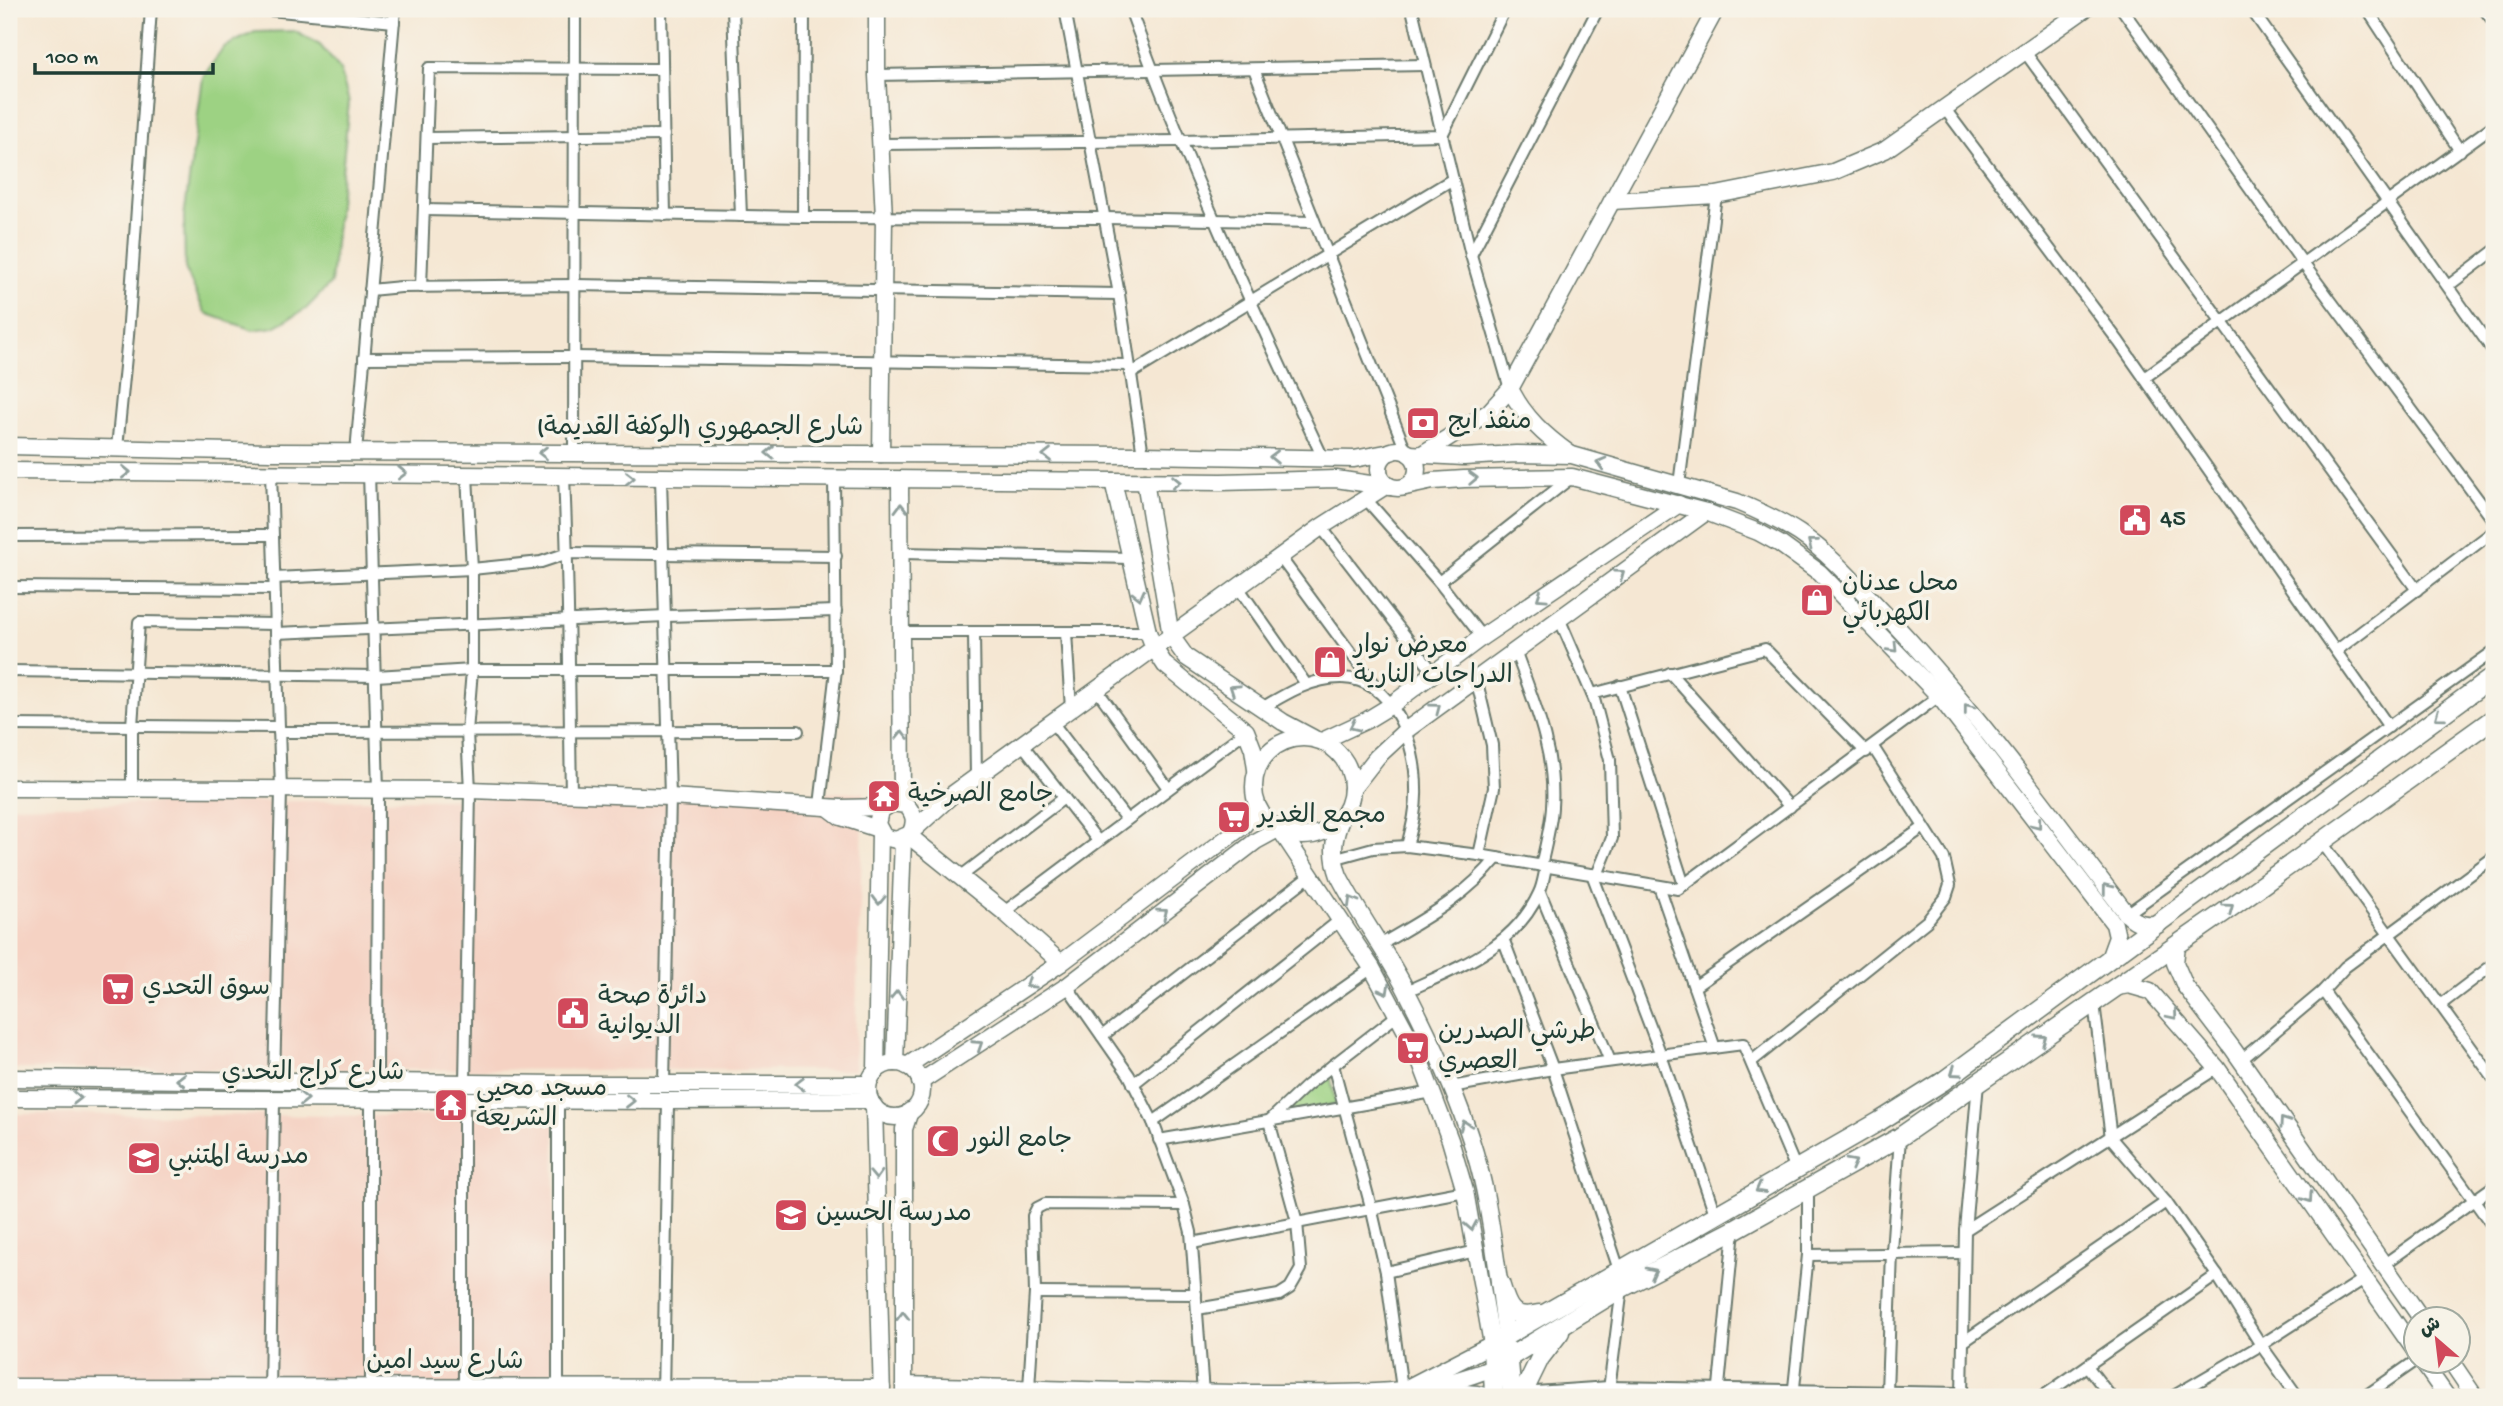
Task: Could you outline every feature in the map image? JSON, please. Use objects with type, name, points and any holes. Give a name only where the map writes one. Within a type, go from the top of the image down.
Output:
[{"type":"main road","points":[[1512,1396],[1565,1327],[1620,1279],[1715,1214],[1880,1121],[1941,1082],[2494,676]]},
{"type":"main road","points":[[1512,1396],[1492,1368],[1499,1340],[1549,1311],[1734,1230],[1900,1138],[2200,929],[2494,718]]},
{"type":"main road","points":[[2182,906],[2194,907],[2200,912],[2203,923],[2200,929]]},
{"type":"main road","points":[[2071,989],[2068,997],[2071,1004],[2079,1011],[2090,1006]]},
{"type":"main road","points":[[1500,1283],[1506,1304],[1512,1312],[1531,1316],[1549,1311]]},
{"type":"main road","points":[[1492,1368],[1580,1314]]},
{"type":"main road","points":[[1499,1340],[1510,1358],[1512,1396]]},
{"type":"main road","points":[[1404,1389],[1484,1397]]},
{"type":"street","points":[[117,448],[128,337],[151,9]]},
{"type":"street","points":[[259,9],[394,22]]},
{"type":"street","points":[[356,452],[395,9]]},
{"type":"street","points":[[574,453],[575,9]]},
{"type":"street","points":[[661,9],[665,215]]},
{"type":"street","points":[[733,9],[741,216]]},
{"type":"street","points":[[803,217],[804,9]]},
{"type":"street","points":[[877,9],[877,75],[884,218],[881,454]]},
{"type":"street","points":[[1065,9],[1119,294],[1143,455]]},
{"type":"street","points":[[1130,9],[1213,219],[1323,458]]},
{"type":"street","points":[[1412,9],[1471,255],[1510,389],[1526,417],[1537,429],[1572,456]]},
{"type":"street","points":[[1442,135],[1505,9]]},
{"type":"street","points":[[1471,255],[1598,9]]},
{"type":"street","points":[[1716,9],[1510,389],[1489,412],[1435,448],[1385,456],[1379,469],[1380,477],[1392,486],[1464,479],[1572,477],[1679,504],[1758,532],[1801,557],[1837,590],[1938,696],[2120,919],[2145,925],[2159,924]]},
{"type":"street","points":[[1612,201],[1716,195],[1833,172],[1885,150],[2085,9]]},
{"type":"street","points":[[2122,9],[2302,262],[2494,521]]},
{"type":"street","points":[[2251,9],[2494,352]]},
{"type":"street","points":[[2367,9],[2460,151]]},
{"type":"street","points":[[2484,9],[2494,22]]},
{"type":"street","points":[[2025,52],[2417,590]]},
{"type":"street","points":[[877,75],[1425,65]]},
{"type":"street","points":[[421,287],[429,68],[662,69]]},
{"type":"street","points":[[824,806],[841,817],[879,830],[890,839],[907,835],[953,794],[1321,527],[1365,498],[1416,477],[1418,469],[1408,454],[1254,69]]},
{"type":"street","points":[[1945,109],[2144,378],[2389,727]]},
{"type":"street","points":[[2144,378],[2494,125]]},
{"type":"street","points":[[426,138],[664,135]]},
{"type":"street","points":[[881,144],[1442,135]]},
{"type":"street","points":[[364,358],[574,357],[883,361],[1129,370],[1453,179]]},
{"type":"street","points":[[1679,485],[1716,195]]},
{"type":"street","points":[[424,210],[1314,222]]},
{"type":"street","points":[[2448,286],[2494,251]]},
{"type":"street","points":[[370,290],[575,285],[1119,294]]},
{"type":"street","name":"شارع الجمهوري (الوكفة القديمة)","points":[[9,446],[356,452],[1143,455],[1354,459],[1408,454]]},
{"type":"street","points":[[95,471],[96,448]]},
{"type":"street","points":[[1408,454],[1464,457],[1545,453],[1572,456],[1679,485],[1759,511],[1800,534],[1836,563],[1920,650],[1958,696],[2120,919]]},
{"type":"street","points":[[808,454],[808,479]]},
{"type":"street","points":[[930,480],[931,455]]},
{"type":"street","name":"شارع الجمهوري (الوكفة القديمة)","points":[[9,471],[369,472],[564,477],[1221,482],[1336,479],[1392,486]]},
{"type":"street","points":[[369,472],[379,791],[377,1082]]},
{"type":"street","points":[[271,473],[281,790],[274,1081]]},
{"type":"street","points":[[465,1083],[470,790],[467,732],[472,670],[472,569],[467,475]]},
{"type":"street","points":[[564,477],[568,552],[571,794]]},
{"type":"street","points":[[1439,582],[1572,477]]},
{"type":"street","points":[[661,478],[670,797],[664,1083]]},
{"type":"street","points":[[824,806],[836,670],[834,479]]},
{"type":"street","points":[[900,480],[904,805],[913,814],[914,826],[907,835],[901,1064]]},
{"type":"street","points":[[1113,481],[1154,648],[1165,665],[1246,731],[1253,749],[1256,769],[1253,789],[1258,808],[1264,817],[1280,830],[1372,968],[1399,1014],[1433,1092],[1465,1191],[1476,1251],[1499,1340]]},
{"type":"street","points":[[1145,481],[1171,636],[1186,657],[1262,708],[1339,753],[1349,769],[1352,789]]},
{"type":"street","points":[[1365,498],[1439,582],[1482,637]]},
{"type":"street","points":[[1256,769],[1267,752],[1283,741],[1303,737],[1318,740],[1367,720],[1390,706],[1482,637],[1679,504]]},
{"type":"street","points":[[1499,1340],[1500,1283],[1484,1188],[1470,1138],[1451,1087],[1407,991],[1353,903],[1333,859],[1335,832],[1347,808],[1352,789],[1377,757],[1405,731],[1706,512]]},
{"type":"street","points":[[1321,527],[1434,673]]},
{"type":"street","points":[[2336,651],[2494,531]]},
{"type":"street","points":[[9,536],[272,535]]},
{"type":"street","points":[[9,587],[274,584],[541,562],[568,552],[836,556]]},
{"type":"street","points":[[902,554],[1130,558]]},
{"type":"street","points":[[1280,557],[1390,706],[1405,731],[1413,759],[1416,788],[1414,818],[1406,846]]},
{"type":"street","points":[[1238,587],[1306,684]]},
{"type":"street","points":[[132,789],[132,726],[139,622],[374,629],[836,611]]},
{"type":"street","points":[[1559,618],[1592,694],[1610,760],[1612,838],[1595,875],[1661,1055],[1715,1214]]},
{"type":"street","points":[[901,632],[1148,632]]},
{"type":"street","points":[[974,633],[976,777]]},
{"type":"street","points":[[1066,633],[1071,709]]},
{"type":"street","points":[[1592,694],[1765,649],[1869,749],[1944,858],[1950,885],[1946,897],[1927,922],[1752,1060]]},
{"type":"street","points":[[1407,991],[1457,968],[1504,941],[1523,919],[1540,892],[1552,807],[1550,769],[1544,728],[1515,650]]},
{"type":"street","points":[[2109,960],[2120,919],[2494,651]]},
{"type":"street","points":[[9,671],[376,676],[472,670],[836,670]]},
{"type":"street","points":[[1670,673],[1790,807]]},
{"type":"street","points":[[1262,708],[1306,684],[1342,678],[1364,682],[1376,689]]},
{"type":"street","points":[[1476,678],[1492,745],[1494,789],[1479,855]]},
{"type":"street","points":[[1620,686],[1684,885]]},
{"type":"street","points":[[1097,690],[1168,788]]},
{"type":"street","points":[[1333,859],[1373,848],[1406,846],[1479,855],[1678,889],[1938,696]]},
{"type":"street","points":[[1052,722],[1126,819]]},
{"type":"street","points":[[9,725],[377,732],[799,732]]},
{"type":"street","points":[[1004,912],[1246,731]]},
{"type":"street","points":[[1022,744],[1098,841]]},
{"type":"street","points":[[9,788],[470,790],[883,807],[892,803],[904,805],[934,802],[953,794]]},
{"type":"street","points":[[960,877],[1064,798]]},
{"type":"street","points":[[882,1393],[872,1090],[879,830],[877,820],[883,807]]},
{"type":"street","points":[[901,1064],[1061,963],[1243,826],[1258,808]]},
{"type":"street","points":[[920,1082],[1067,986],[1256,841],[1280,830],[1297,835],[1317,834],[1342,817]]},
{"type":"street","points":[[1694,987],[1924,827]]},
{"type":"street","points":[[907,835],[1004,912],[1061,963]]},
{"type":"street","points":[[2321,842],[2493,1075]]},
{"type":"street","points":[[2241,1060],[2323,992],[2344,967],[2494,857]]},
{"type":"street","points":[[1380,945],[1457,898],[1477,881],[1497,858]]},
{"type":"street","points":[[1102,1036],[1310,876]]},
{"type":"street","points":[[1660,886],[1715,1048]]},
{"type":"street","points":[[1540,892],[1610,1061]]},
{"type":"street","points":[[1133,1084],[1340,920]]},
{"type":"street","points":[[1504,941],[1553,1069],[1620,1279],[1608,1392]]},
{"type":"street","points":[[2177,945],[2175,963],[2185,986],[2241,1060],[2411,1304]]},
{"type":"street","points":[[2440,1005],[2494,964]]},
{"type":"street","points":[[1153,1122],[1372,968]]},
{"type":"street","points":[[2117,987],[2129,985],[2150,991],[2217,1068],[2402,1333]]},
{"type":"street","points":[[1067,986],[1133,1084],[1153,1122],[1184,1205],[1192,1243],[1197,1309],[1195,1394]]},
{"type":"street","points":[[2323,992],[2494,1228]]},
{"type":"street","points":[[2090,1006],[2111,1138],[2166,1202],[2298,1397]]},
{"type":"street","points":[[1269,1121],[1332,1065],[1399,1014]]},
{"type":"street","points":[[1451,1087],[1553,1069],[1743,1044],[1796,1169]]},
{"type":"street","points":[[872,1090],[888,1064],[901,1064],[913,1070],[920,1082],[920,1098],[910,1111],[904,1129],[904,1391],[1010,1392],[1029,1388],[1105,1394],[1341,1395],[1454,1381],[1492,1368]]},
{"type":"street","points":[[1332,1065],[1386,1272],[1404,1389]]},
{"type":"street","points":[[1965,1230],[2217,1068]]},
{"type":"street","points":[[9,1078],[664,1083],[872,1090]]},
{"type":"street","points":[[1512,1396],[1608,1392],[1886,1392],[1962,1395],[1965,1230],[1978,1083]]},
{"type":"street","points":[[872,1090],[880,1112],[895,1116],[910,1111]]},
{"type":"street","name":"شارع كراج التحدي","points":[[9,1098],[668,1101],[872,1090]]},
{"type":"street","points":[[1160,1140],[1433,1092]]},
{"type":"street","points":[[270,1392],[274,1099]]},
{"type":"street","points":[[371,1099],[371,1392]]},
{"type":"street","points":[[464,1100],[464,1392]]},
{"type":"street","points":[[558,1100],[558,1392]]},
{"type":"street","points":[[663,1393],[668,1101]]},
{"type":"street","points":[[1197,1309],[1279,1295],[1290,1288],[1301,1269],[1297,1222],[1269,1121]]},
{"type":"street","points":[[1886,1392],[1900,1138]]},
{"type":"street","points":[[2383,1265],[2494,1186]]},
{"type":"street","points":[[1793,1393],[1808,1255],[1808,1187]]},
{"type":"street","points":[[1192,1243],[1465,1191]]},
{"type":"street","points":[[1963,1342],[2166,1202]]},
{"type":"street","points":[[1029,1388],[1035,1293],[1033,1216],[1037,1208],[1045,1204],[1184,1205]]},
{"type":"street","points":[[1718,1393],[1734,1230]]},
{"type":"street","points":[[1386,1272],[1476,1251]]},
{"type":"street","points":[[1808,1255],[1964,1253]]},
{"type":"street","points":[[2042,1397],[2217,1275]]},
{"type":"street","points":[[2172,1397],[2261,1345],[2364,1279]]},
{"type":"street","points":[[1035,1293],[1196,1294]]},
{"type":"street","points":[[2395,1323],[2402,1320]]},
{"type":"street","points":[[1404,1389],[1499,1340]]},
{"type":"street","points":[[2087,1366],[2111,1397]]},
{"type":"street","points":[[2364,1397],[2402,1371]]},
{"type":"street","points":[[2430,1374],[2447,1397]]},
{"type":"street","points":[[2460,1374],[2476,1397]]},
{"type":"street","name":"شارع سيد امين","points":[[9,1387],[124,1392],[882,1393]]},
{"type":"shaded area","points":[[864,792],[854,1070],[9,1069],[9,806]]},
{"type":"shaded area","points":[[9,1114],[555,1117],[553,1397],[9,1397]]},
{"type":"green space","points":[[294,31],[320,45],[340,69],[349,102],[331,283],[306,309],[274,327],[253,330],[205,313],[185,268],[184,217],[203,77],[224,47],[255,32]]},
{"type":"green space","points":[[1330,1075],[1336,1104],[1281,1115],[1321,1077]]},
{"type":"place","name":"منفذ ايج","points":[[1423,423]]},
{"type":"place","name":"45","points":[[2135,520]]},
{"type":"place","name":"محل عدنان الكهربائي","points":[[1817,600]]},
{"type":"place","name":"معرض نوار الدراجات النارية","points":[[1330,662]]},
{"type":"place","name":"جامع الصرخية","points":[[884,796]]},
{"type":"place","name":"مجمع الغدير","points":[[1234,817]]},
{"type":"place","name":"سوق التحدي","points":[[118,989]]},
{"type":"place","name":"دائرة صحة الديوانية","points":[[573,1013]]},
{"type":"place","name":"طرشي الصدرين العصري","points":[[1413,1048]]},
{"type":"place","name":"مسجد محيي الشريعة","points":[[451,1105]]},
{"type":"place","name":"جامع النور","points":[[943,1141]]},
{"type":"place","name":"مدرسة المتنبي","points":[[144,1158]]},
{"type":"place","name":"مدرسة الحسين","points":[[791,1215]]}]
